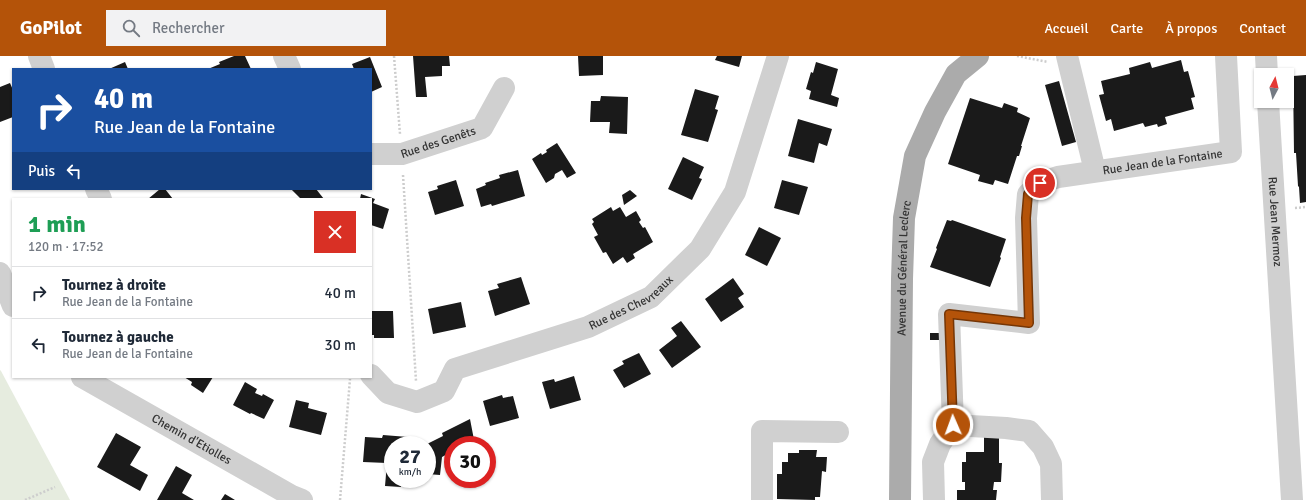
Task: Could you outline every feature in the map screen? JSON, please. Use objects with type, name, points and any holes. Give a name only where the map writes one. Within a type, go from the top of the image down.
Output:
[{"type":"main road","name":"Avenue du Général Leclerc","points":[[888,500],[890,280],[893,218],[905,153],[923,108],[955,56]]},
{"type":"main road","name":"Avenue du Général Leclerc","points":[[900,500],[904,218],[915,156],[935,112],[956,74],[978,56]]},
{"type":"street","points":[[39,56],[44,68]]},
{"type":"street","points":[[284,56],[290,68]]},
{"type":"street","name":"Rue des Chevreaux","points":[[417,402],[444,391],[455,369],[588,327],[651,296],[700,249],[735,192],[778,56]]},
{"type":"street","name":"Rue Jean de la Fontaine","points":[[1067,56],[1095,171]]},
{"type":"street","name":"Rue Jean de la Fontaine","points":[[953,425],[949,314],[1029,323],[1026,218],[1028,194],[1040,183],[1058,178],[1095,171],[1231,152],[1226,56]]},
{"type":"street","points":[[1266,56],[1267,68]]},
{"type":"street","name":"Rue des Genêts","points":[[372,154],[402,154],[482,128],[504,88]]},
{"type":"street","name":"Rue Jean Mermoz","points":[[1268,108],[1292,500]]},
{"type":"street","points":[[0,273],[12,303]]},
{"type":"street","points":[[372,375],[388,393],[417,402]]},
{"type":"street","name":"Chemin d'Etiolles","points":[[84,378],[294,499]]},
{"type":"street","points":[[934,500],[932,462],[940,444],[953,425],[1029,431],[1043,447],[1051,464],[1052,500]]},
{"type":"street","points":[[762,500],[762,431],[838,432]]},
{"type":"path","points":[[394,56],[402,154],[417,402]]},
{"type":"path","points":[[340,500],[350,378]]},
{"type":"path","points":[[25,500],[55,487]]},
{"type":"shaded area","points":[[0,370],[1,371],[70,500],[0,500]]},
{"type":"building","points":[[234,56],[245,56],[251,68],[210,68],[220,64],[219,62]]},
{"type":"building","points":[[413,56],[449,56],[450,66],[442,66],[442,76],[425,77],[427,97],[416,97]]},
{"type":"building","points":[[578,56],[603,56],[603,75],[579,76]]},
{"type":"building","points":[[717,56],[742,56],[739,67],[715,60]]},
{"type":"building","points":[[370,57],[382,87],[372,92],[372,68],[354,68],[352,64]]},
{"type":"building","points":[[1181,60],[1184,72],[1188,71],[1195,97],[1191,98],[1194,109],[1165,117],[1167,124],[1158,127],[1157,124],[1145,127],[1143,123],[1114,131],[1111,119],[1106,121],[1099,95],[1104,94],[1101,81],[1130,74],[1129,68],[1150,62],[1152,68]]},
{"type":"building","points":[[125,62],[128,68],[111,68]]},
{"type":"building","points":[[816,62],[838,69],[831,95],[839,98],[837,107],[809,99],[811,91],[806,89],[811,72],[813,73]]},
{"type":"building","points":[[1306,75],[1306,202],[1300,203],[1296,153],[1294,153],[1294,76]]},
{"type":"building","points":[[1059,81],[1076,142],[1062,146],[1045,85]]},
{"type":"building","points":[[10,83],[12,88],[12,117],[0,122],[0,87]]},
{"type":"building","points":[[695,89],[719,96],[715,109],[718,110],[708,142],[681,135]]},
{"type":"building","points":[[601,96],[628,97],[627,134],[609,133],[610,122],[590,122],[591,101],[600,101]]},
{"type":"building","points":[[970,98],[1002,108],[1004,103],[1018,108],[1017,112],[1030,118],[1019,156],[1017,156],[1008,184],[995,180],[993,185],[978,181],[980,175],[948,164]]},
{"type":"building","points":[[798,119],[832,129],[827,146],[819,143],[814,163],[788,156]]},
{"type":"building","points":[[557,143],[576,173],[567,178],[562,170],[555,174],[554,178],[546,183],[532,159],[541,153],[542,155],[547,152],[546,150]]},
{"type":"building","points":[[683,157],[704,167],[699,178],[702,179],[692,200],[668,189]]},
{"type":"building","points":[[518,170],[525,196],[492,206],[491,204],[481,207],[476,189],[486,185],[485,183],[500,178],[499,175]]},
{"type":"building","points":[[456,180],[464,206],[435,215],[428,192],[438,189],[437,186]]},
{"type":"building","points":[[782,180],[808,187],[799,215],[774,208]]},
{"type":"building","points":[[159,190],[166,190],[172,198],[149,198]]},
{"type":"building","points":[[292,190],[317,190],[323,198],[300,198]]},
{"type":"building","points":[[630,190],[637,196],[624,205],[622,195]]},
{"type":"building","points":[[361,194],[375,199],[373,203],[389,209],[383,229],[372,225],[372,198],[360,198]]},
{"type":"building","points":[[611,207],[613,211],[620,207],[626,217],[636,211],[641,220],[639,222],[643,228],[645,227],[653,242],[633,254],[635,258],[627,263],[623,257],[613,264],[606,252],[603,253],[594,237],[598,235],[592,224],[594,222],[592,219]]},
{"type":"building","points":[[947,220],[952,220],[1006,239],[1000,257],[1001,258],[990,287],[930,267]]},
{"type":"building","points":[[759,227],[781,238],[767,266],[745,255]]},
{"type":"building","points":[[521,277],[530,304],[495,316],[488,291],[499,288],[497,284]]},
{"type":"building","points":[[733,278],[744,294],[738,298],[744,307],[721,322],[705,299]]},
{"type":"building","points":[[461,302],[466,327],[433,334],[428,309]]},
{"type":"building","points":[[372,311],[393,311],[394,338],[374,338],[374,335],[372,335]]},
{"type":"building","points":[[681,321],[701,347],[672,368],[659,350],[677,336],[671,328]]},
{"type":"building","points":[[930,333],[942,333],[942,340],[930,340]]},
{"type":"building","points":[[639,353],[651,374],[624,388],[613,370],[624,364],[622,361]]},
{"type":"building","points":[[574,376],[581,400],[550,409],[542,382],[554,379],[555,382]]},
{"type":"building","points":[[186,378],[212,378],[203,393],[191,385],[192,382]]},
{"type":"building","points":[[245,382],[257,389],[255,393],[262,396],[263,394],[274,400],[264,419],[251,413],[250,414],[233,405]]},
{"type":"building","points":[[502,395],[503,398],[513,396],[519,418],[490,426],[483,401]]},
{"type":"building","points":[[296,400],[309,403],[308,408],[327,413],[321,435],[289,427]]},
{"type":"building","points":[[470,419],[473,436],[444,436],[444,456],[442,457],[440,475],[436,475],[436,440],[443,436],[442,433]]},
{"type":"building","points":[[116,433],[141,447],[130,465],[148,475],[140,491],[97,467]]},
{"type":"building","points":[[383,435],[396,436],[384,436],[384,463],[363,462],[365,437],[382,438]]},
{"type":"building","points":[[984,437],[999,438],[999,463],[1002,463],[1001,482],[994,482],[993,490],[997,490],[996,500],[957,500],[957,490],[965,490],[965,482],[962,482],[962,462],[966,462],[966,452],[984,452]]},
{"type":"building","points":[[799,450],[817,450],[816,457],[827,457],[826,472],[822,471],[820,497],[815,497],[815,500],[777,499],[777,474],[782,474],[782,462],[788,462],[788,453],[799,453]]},
{"type":"building","points":[[176,466],[192,475],[182,493],[194,500],[157,500]]},
{"type":"building","points":[[225,494],[235,500],[221,500]]},
{"type":"route","points":[[953,425],[949,314],[1029,323],[1026,218],[1028,194],[1040,183]]}]
